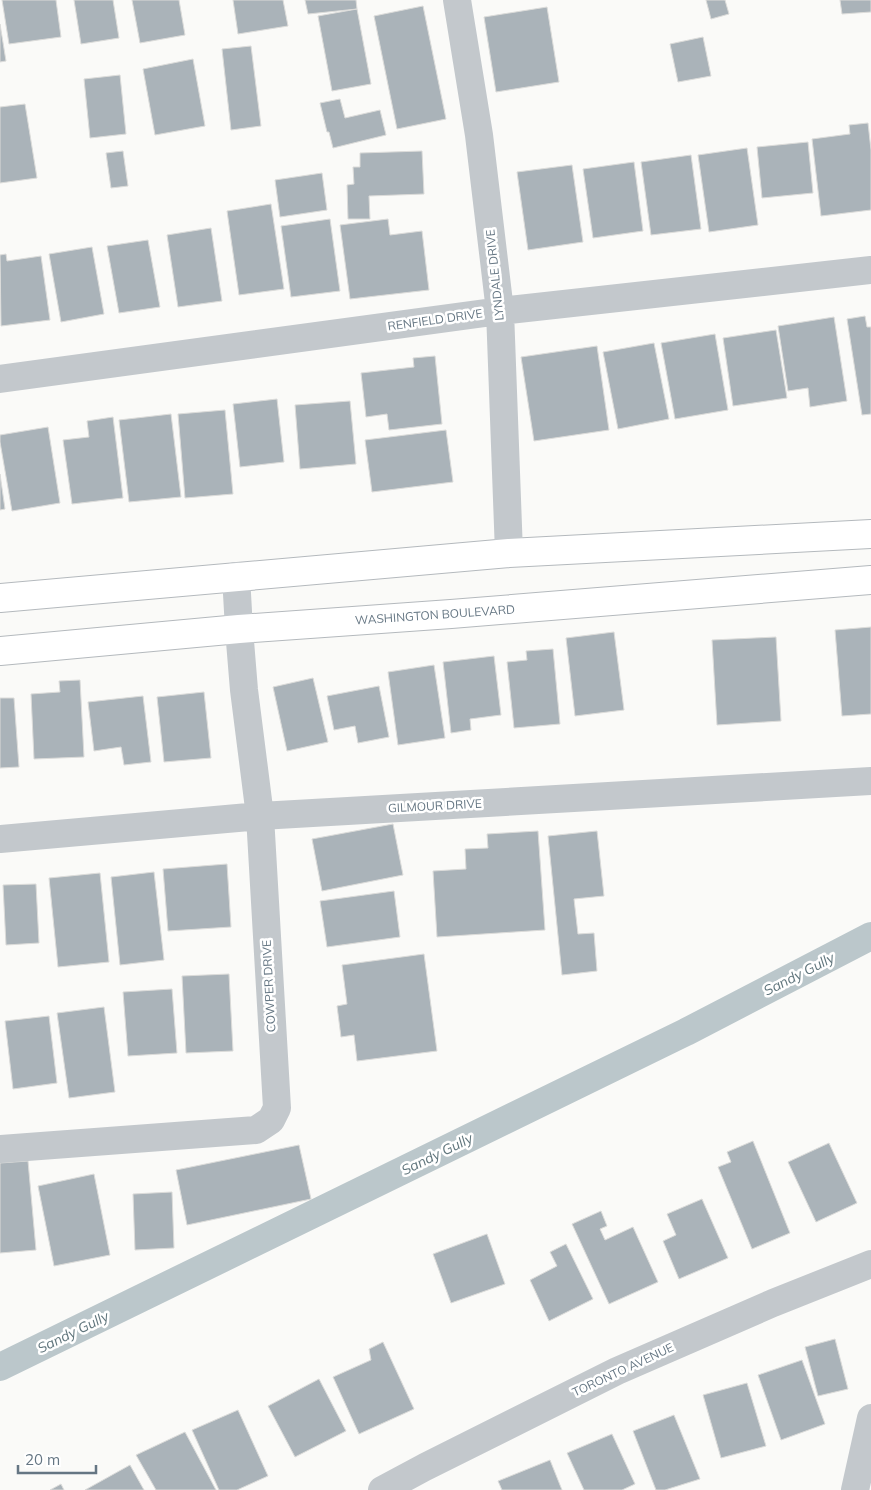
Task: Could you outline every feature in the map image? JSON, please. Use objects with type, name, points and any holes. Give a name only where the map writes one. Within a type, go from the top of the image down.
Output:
[{"type":"highway","points":[[0,598],[509,553],[871,534]]},
{"type":"highway","name":"WASHINGTON BOULEVARD","points":[[0,651],[239,629],[871,580]]},
{"type":"street","name":"LYNDALE DRIVE","points":[[457,0],[479,135],[500,311],[509,553]]},
{"type":"street","name":"RENFIELD DRIVE","points":[[0,379],[500,311],[871,270]]},
{"type":"street","name":"COWPER DRIVE","points":[[0,1150],[256,1130],[271,1120],[277,1108],[260,816],[244,690],[236,576]]},
{"type":"street","name":"GILMOUR DRIVE","points":[[0,839],[260,816],[871,781]]},
{"type":"street","name":"TORONTO AVENUE","points":[[382,1490],[617,1371],[773,1303],[871,1264]]},
{"type":"street","points":[[855,1490],[871,1418]]},
{"type":"building","points":[[2,0],[56,0],[61,37],[9,44]]},
{"type":"building","points":[[74,0],[113,0],[119,38],[81,44]]},
{"type":"building","points":[[132,0],[179,0],[185,35],[140,43]]},
{"type":"building","points":[[233,0],[283,0],[288,26],[238,34]]},
{"type":"building","points":[[305,0],[356,0],[357,9],[308,14]]},
{"type":"building","points":[[706,0],[725,0],[729,14],[711,19]]},
{"type":"building","points":[[840,0],[871,0],[871,12],[842,14]]},
{"type":"building","points":[[423,6],[446,119],[397,129],[374,16]]},
{"type":"building","points":[[547,7],[559,82],[496,92],[484,17]]},
{"type":"building","points":[[357,9],[371,84],[332,91],[318,16]]},
{"type":"building","points":[[0,24],[6,61],[0,62]]},
{"type":"building","points":[[703,37],[711,76],[678,82],[670,44]]},
{"type":"building","points":[[251,46],[261,126],[231,130],[222,49]]},
{"type":"building","points":[[193,59],[205,126],[155,135],[143,69]]},
{"type":"building","points":[[120,75],[126,134],[90,138],[84,79]]},
{"type":"building","points":[[340,99],[345,118],[380,110],[386,135],[333,148],[320,103]]},
{"type":"building","points":[[25,104],[37,178],[0,183],[0,107]]},
{"type":"building","points":[[868,123],[871,150],[871,210],[821,216],[812,139],[850,134],[849,125]]},
{"type":"building","points":[[808,142],[813,193],[762,198],[757,147]]},
{"type":"building","points":[[747,148],[758,225],[709,232],[698,155]]},
{"type":"building","points":[[123,151],[128,186],[111,188],[106,153]]},
{"type":"building","points":[[422,151],[424,194],[369,196],[370,219],[348,219],[347,185],[354,184],[353,167],[360,167],[360,153]]},
{"type":"building","points":[[691,155],[701,229],[651,235],[641,162]]},
{"type":"building","points":[[634,162],[643,231],[593,238],[583,169]]},
{"type":"building","points":[[572,165],[583,242],[528,250],[517,172]]},
{"type":"building","points":[[322,173],[327,210],[280,217],[275,180]]},
{"type":"building","points":[[271,204],[284,289],[239,295],[227,211]]},
{"type":"building","points":[[330,219],[340,291],[291,297],[281,226]]},
{"type":"building","points":[[388,219],[390,235],[422,231],[429,290],[350,299],[340,225]]},
{"type":"building","points":[[211,228],[222,301],[178,307],[167,235]]},
{"type":"building","points":[[148,240],[160,307],[119,313],[107,246]]},
{"type":"building","points":[[92,247],[104,314],[61,322],[49,254]]},
{"type":"building","points":[[6,254],[7,261],[41,256],[50,320],[1,326],[0,255]]},
{"type":"building","points":[[865,316],[867,327],[871,327],[871,414],[862,415],[847,319]]},
{"type":"building","points":[[834,317],[847,401],[810,407],[808,388],[788,391],[778,326]]},
{"type":"building","points":[[776,330],[787,398],[733,406],[723,338]]},
{"type":"building","points":[[715,334],[728,410],[675,419],[661,343]]},
{"type":"building","points":[[654,343],[669,419],[618,429],[603,352]]},
{"type":"building","points":[[597,346],[609,430],[534,441],[521,357]]},
{"type":"building","points":[[435,356],[442,424],[389,430],[387,414],[366,417],[361,373],[414,367],[413,358]]},
{"type":"building","points":[[277,399],[284,462],[240,467],[233,404]]},
{"type":"building","points":[[350,401],[356,464],[300,469],[295,405]]},
{"type":"building","points":[[225,410],[233,494],[185,498],[178,414]]},
{"type":"building","points":[[171,414],[181,497],[129,502],[119,420]]},
{"type":"building","points":[[113,417],[123,498],[72,504],[63,440],[89,437],[87,421]]},
{"type":"building","points":[[48,427],[60,503],[12,511],[0,435]]},
{"type":"building","points":[[446,430],[453,482],[372,492],[365,440]]},
{"type":"building","points":[[0,474],[5,509],[0,510]]},
{"type":"building","points":[[871,627],[871,714],[842,716],[835,630]]},
{"type":"building","points":[[614,632],[624,710],[575,716],[566,638]]},
{"type":"building","points":[[776,637],[781,721],[717,725],[712,640]]},
{"type":"building","points":[[553,649],[560,724],[514,728],[507,662],[527,660],[526,651]]},
{"type":"building","points":[[494,656],[501,715],[470,719],[471,730],[451,733],[443,662]]},
{"type":"building","points":[[434,665],[445,738],[398,745],[388,672]]},
{"type":"building","points":[[313,678],[328,742],[287,751],[273,687]]},
{"type":"building","points":[[80,680],[84,757],[34,759],[31,694],[60,692],[59,681]]},
{"type":"building","points":[[379,686],[389,737],[358,743],[355,726],[334,730],[327,696]]},
{"type":"building","points":[[204,692],[211,758],[164,762],[157,697]]},
{"type":"building","points":[[143,696],[151,762],[124,765],[121,747],[94,751],[88,702]]},
{"type":"building","points":[[0,698],[14,698],[19,767],[0,768]]},
{"type":"building","points":[[393,824],[403,875],[322,891],[312,839]]},
{"type":"building","points":[[538,831],[545,930],[437,937],[433,871],[466,869],[465,849],[488,848],[487,834]]},
{"type":"building","points":[[597,831],[604,896],[574,899],[578,934],[594,933],[597,971],[562,975],[548,836]]},
{"type":"building","points":[[227,864],[231,927],[168,931],[163,869]]},
{"type":"building","points":[[154,872],[164,960],[120,965],[111,877]]},
{"type":"building","points":[[100,873],[109,962],[58,967],[49,878]]},
{"type":"building","points":[[36,884],[39,943],[6,945],[3,885]]},
{"type":"building","points":[[394,891],[400,937],[327,947],[320,901]]},
{"type":"building","points":[[424,954],[437,1051],[357,1061],[354,1035],[341,1037],[337,1006],[347,1004],[342,965]]},
{"type":"building","points":[[229,974],[233,1051],[186,1053],[182,976]]},
{"type":"building","points":[[172,989],[177,1053],[128,1056],[123,992]]},
{"type":"building","points":[[104,1007],[115,1092],[69,1098],[57,1013]]},
{"type":"building","points":[[49,1016],[57,1083],[13,1089],[5,1021]]},
{"type":"building","points":[[753,1141],[790,1233],[752,1249],[718,1167],[731,1162],[727,1152]]},
{"type":"building","points":[[829,1143],[857,1203],[816,1222],[788,1162]]},
{"type":"building","points":[[299,1145],[311,1199],[187,1225],[176,1170]]},
{"type":"building","points":[[28,1161],[36,1250],[0,1253],[0,1163]]},
{"type":"building","points":[[94,1174],[110,1255],[54,1266],[38,1186]]},
{"type":"building","points":[[172,1192],[174,1248],[135,1250],[133,1194]]},
{"type":"building","points":[[702,1199],[728,1258],[679,1279],[663,1241],[676,1235],[667,1214]]},
{"type":"building","points":[[601,1211],[607,1226],[600,1229],[605,1240],[633,1227],[658,1282],[609,1304],[572,1224]]},
{"type":"building","points":[[487,1234],[505,1284],[451,1303],[433,1254]]},
{"type":"building","points":[[566,1244],[593,1299],[549,1321],[530,1280],[557,1266],[550,1252]]},
{"type":"building","points":[[835,1339],[848,1389],[818,1396],[805,1347]]},
{"type":"building","points":[[383,1342],[414,1409],[359,1434],[333,1377],[371,1360],[369,1349]]},
{"type":"building","points":[[802,1360],[825,1424],[781,1440],[758,1375]]},
{"type":"building","points":[[319,1379],[346,1431],[295,1457],[268,1406]]},
{"type":"building","points":[[747,1383],[766,1446],[721,1458],[703,1395]]},
{"type":"building","points":[[238,1410],[268,1476],[237,1490],[219,1490],[192,1430]]},
{"type":"building","points":[[674,1415],[700,1479],[665,1490],[656,1490],[633,1431]]},
{"type":"building","points":[[185,1432],[216,1490],[156,1490],[136,1455]]},
{"type":"building","points":[[612,1434],[635,1484],[622,1490],[584,1490],[567,1453]]},
{"type":"building","points":[[550,1460],[562,1490],[502,1490],[498,1481]]},
{"type":"building","points":[[130,1465],[144,1490],[85,1490]]},
{"type":"building","points":[[61,1484],[64,1490],[50,1490]]},
{"type":"waterway","name":"Sandy Gully","points":[[0,1367],[686,1032],[871,936]]}]
